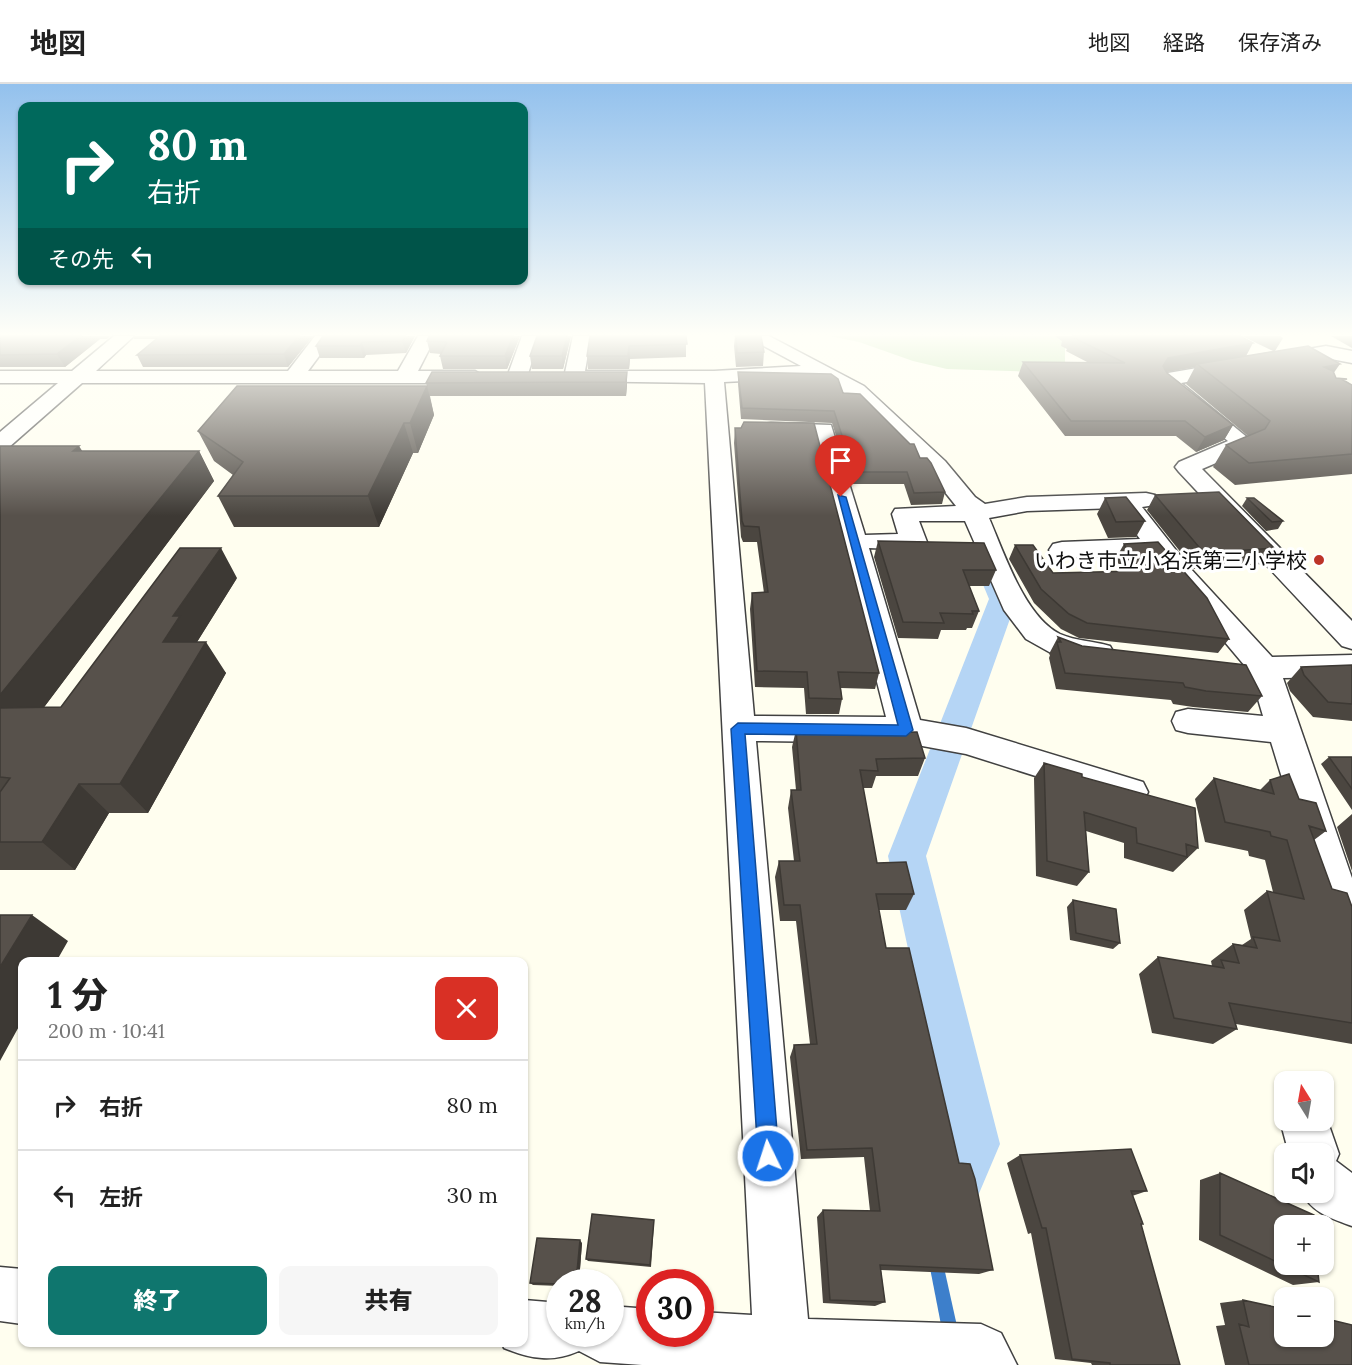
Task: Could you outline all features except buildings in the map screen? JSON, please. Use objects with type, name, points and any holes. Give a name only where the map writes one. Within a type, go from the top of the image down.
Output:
[{"type":"street","points":[[0,443],[55,396]]},
{"type":"street","points":[[715,396],[782,1345]]},
{"type":"street","points":[[863,396],[937,466],[977,512],[1013,605],[1032,627],[1063,647],[1131,657]]},
{"type":"street","points":[[1185,396],[1243,443],[1187,467],[1352,639]]},
{"type":"street","points":[[717,428],[823,430],[906,730]]},
{"type":"street","points":[[854,541],[914,542],[904,514],[977,512],[1027,504],[1217,498]]},
{"type":"street","points":[[1124,501],[1264,670],[1352,938]]},
{"type":"street","points":[[1062,550],[1160,546]]},
{"type":"street","points":[[1223,668],[1264,670],[1352,666]]},
{"type":"street","points":[[1188,721],[1284,731]]},
{"type":"street","points":[[738,729],[906,730],[966,741],[1158,800]]},
{"type":"street","points":[[1334,1191],[1352,1200]]},
{"type":"street","points":[[0,1294],[18,1296]]},
{"type":"street","points":[[528,1328],[546,1330]]},
{"type":"street","points":[[624,1335],[782,1345],[867,1358],[911,1350],[981,1353],[988,1365]]},
{"type":"waterway","points":[[948,1206],[975,1144],[907,856],[1003,599],[987,563]]},
{"type":"waterway","points":[[936,1263],[951,1335]]},
{"type":"place","name":"いわき市立小名浜第三小学校","points":[[1319,560]]},
{"type":"route","points":[[768,1156],[738,729],[906,730],[841,497]]}]
